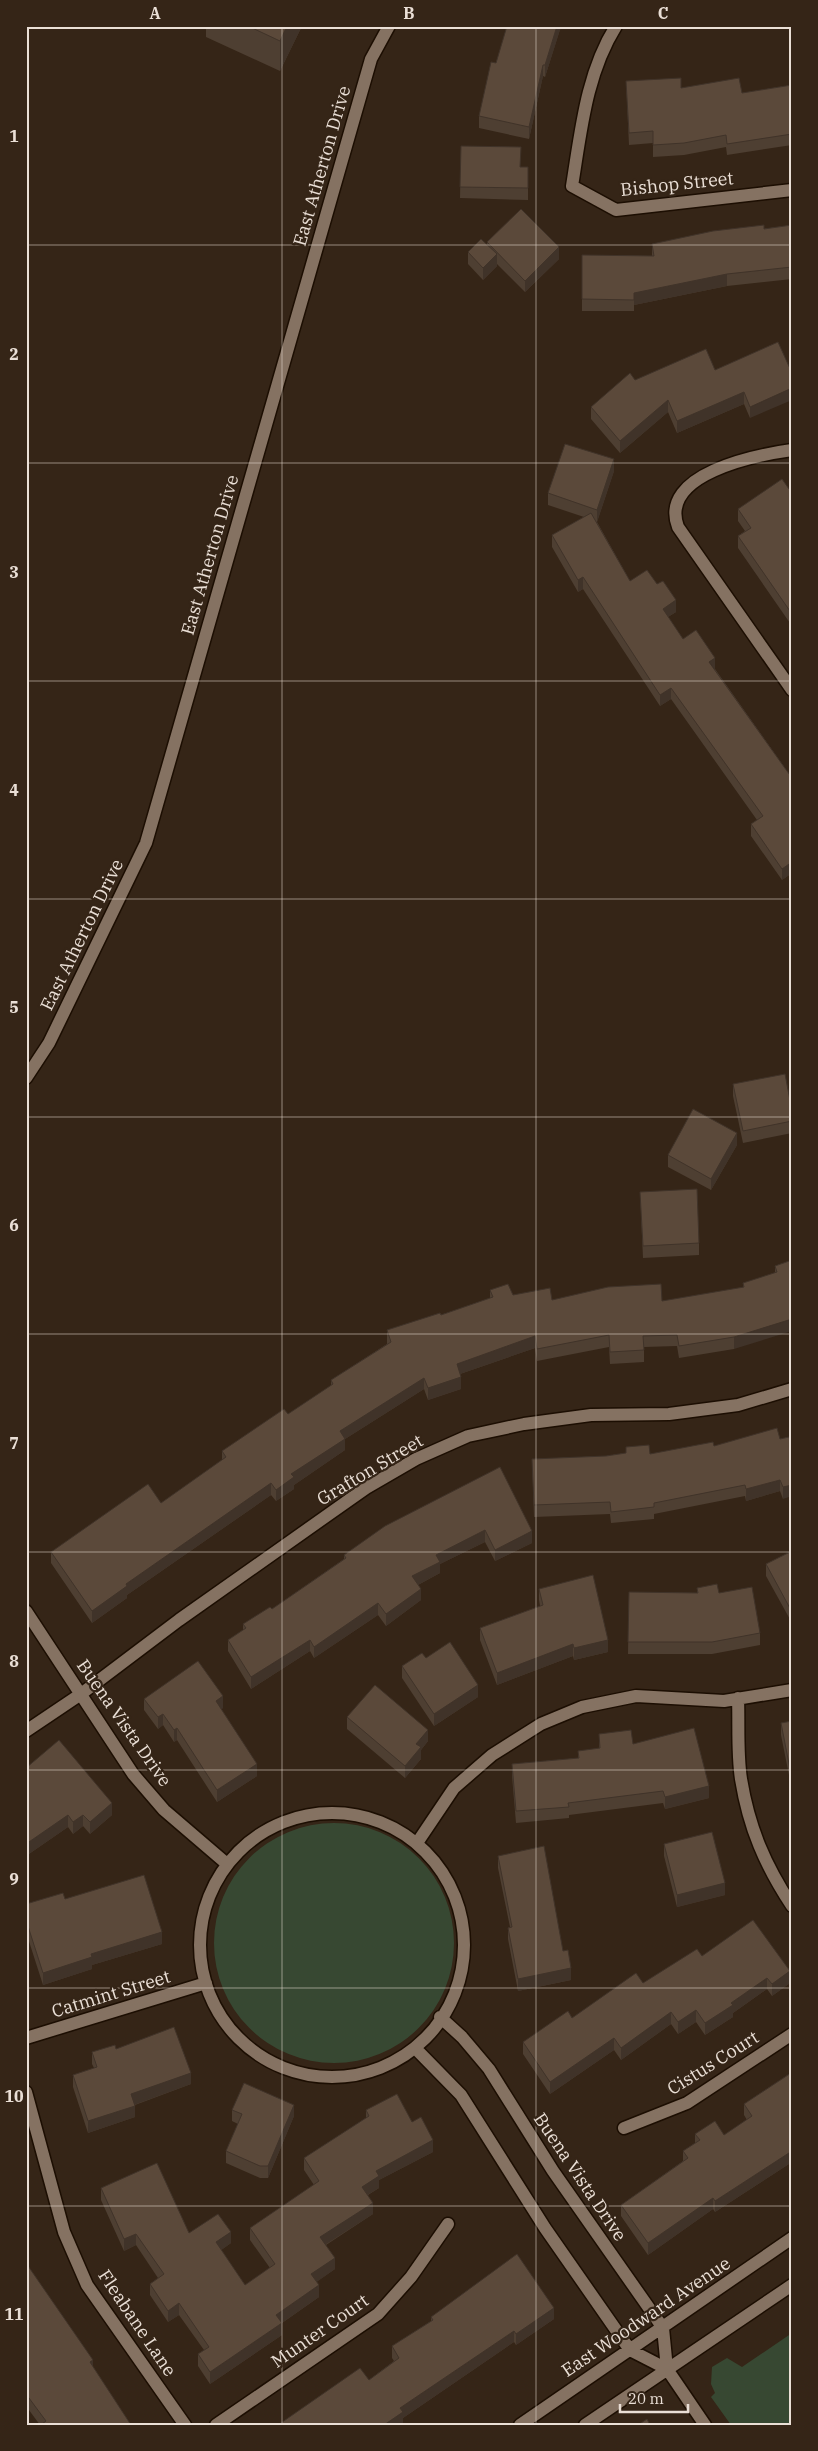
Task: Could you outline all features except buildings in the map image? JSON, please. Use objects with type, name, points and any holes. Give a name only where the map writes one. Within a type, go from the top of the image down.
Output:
[{"type":"street","name":"East Atherton Drive","points":[[26,1078],[49,1042],[146,843],[369,68],[389,26]]},
{"type":"street","name":"Bishop Street","points":[[616,26],[608,38],[587,94],[572,186],[616,210],[792,190]]},
{"type":"street","points":[[792,450],[761,454],[715,470],[694,482],[678,499],[674,517],[678,527],[792,690]]},
{"type":"street","name":"Grafton Street","points":[[26,1730],[81,1694],[179,1620],[366,1488],[416,1458],[468,1436],[524,1424],[591,1414],[679,1413],[738,1405],[792,1389]]},
{"type":"street","name":"Buena Vista Drive","points":[[26,1611],[133,1774],[164,1810],[227,1864]]},
{"type":"street","points":[[417,1843],[454,1788],[492,1755],[541,1724],[582,1707],[636,1696],[724,1700],[792,1690]]},
{"type":"street","points":[[738,1698],[741,1778],[752,1826],[770,1872],[792,1906]]},
{"type":"street","points":[[323,1812],[363,1816],[389,1825],[417,1843],[444,1873],[453,1890],[457,1899],[465,1940],[464,1966],[451,2004],[415,2048],[404,2056],[370,2072],[339,2077],[302,2074],[269,2061],[246,2046],[229,2028],[209,1994],[200,1960],[201,1926],[212,1888],[227,1864],[264,1832],[297,1817],[323,1812]]},
{"type":"street","name":"Catmint Street","points":[[26,2038],[206,1983]]},
{"type":"street","name":"Buena Vista Drive","points":[[440,2017],[462,2037],[489,2068],[548,2164],[662,2328],[667,2368],[705,2425]]},
{"type":"street","name":"Cistus Court","points":[[624,2128],[687,2103],[792,2034]]},
{"type":"street","points":[[415,2048],[461,2095],[545,2228],[630,2350],[667,2368]]},
{"type":"street","name":"Fleabane Lane","points":[[26,2092],[64,2232],[87,2284],[185,2425]]},
{"type":"street","name":"Munter Court","points":[[216,2425],[378,2314],[411,2277],[448,2224]]},
{"type":"street","name":"East Woodward Avenue","points":[[520,2425],[792,2238]]},
{"type":"street","points":[[584,2425],[792,2285]]},
{"type":"green space","points":[[334,1823],[357,1825],[380,1832],[401,1843],[419,1858],[434,1876],[445,1897],[452,1920],[454,1943],[452,1966],[445,1989],[434,2010],[419,2028],[401,2043],[380,2054],[357,2061],[334,2063],[311,2061],[288,2054],[267,2043],[249,2028],[234,2010],[223,1989],[216,1966],[214,1943],[216,1920],[223,1897],[234,1876],[249,1858],[267,1843],[288,1832],[311,1825]]},
{"type":"green space","points":[[792,2333],[792,2425],[731,2425],[711,2397],[715,2393],[711,2384],[712,2367],[727,2358],[742,2367]]}]
